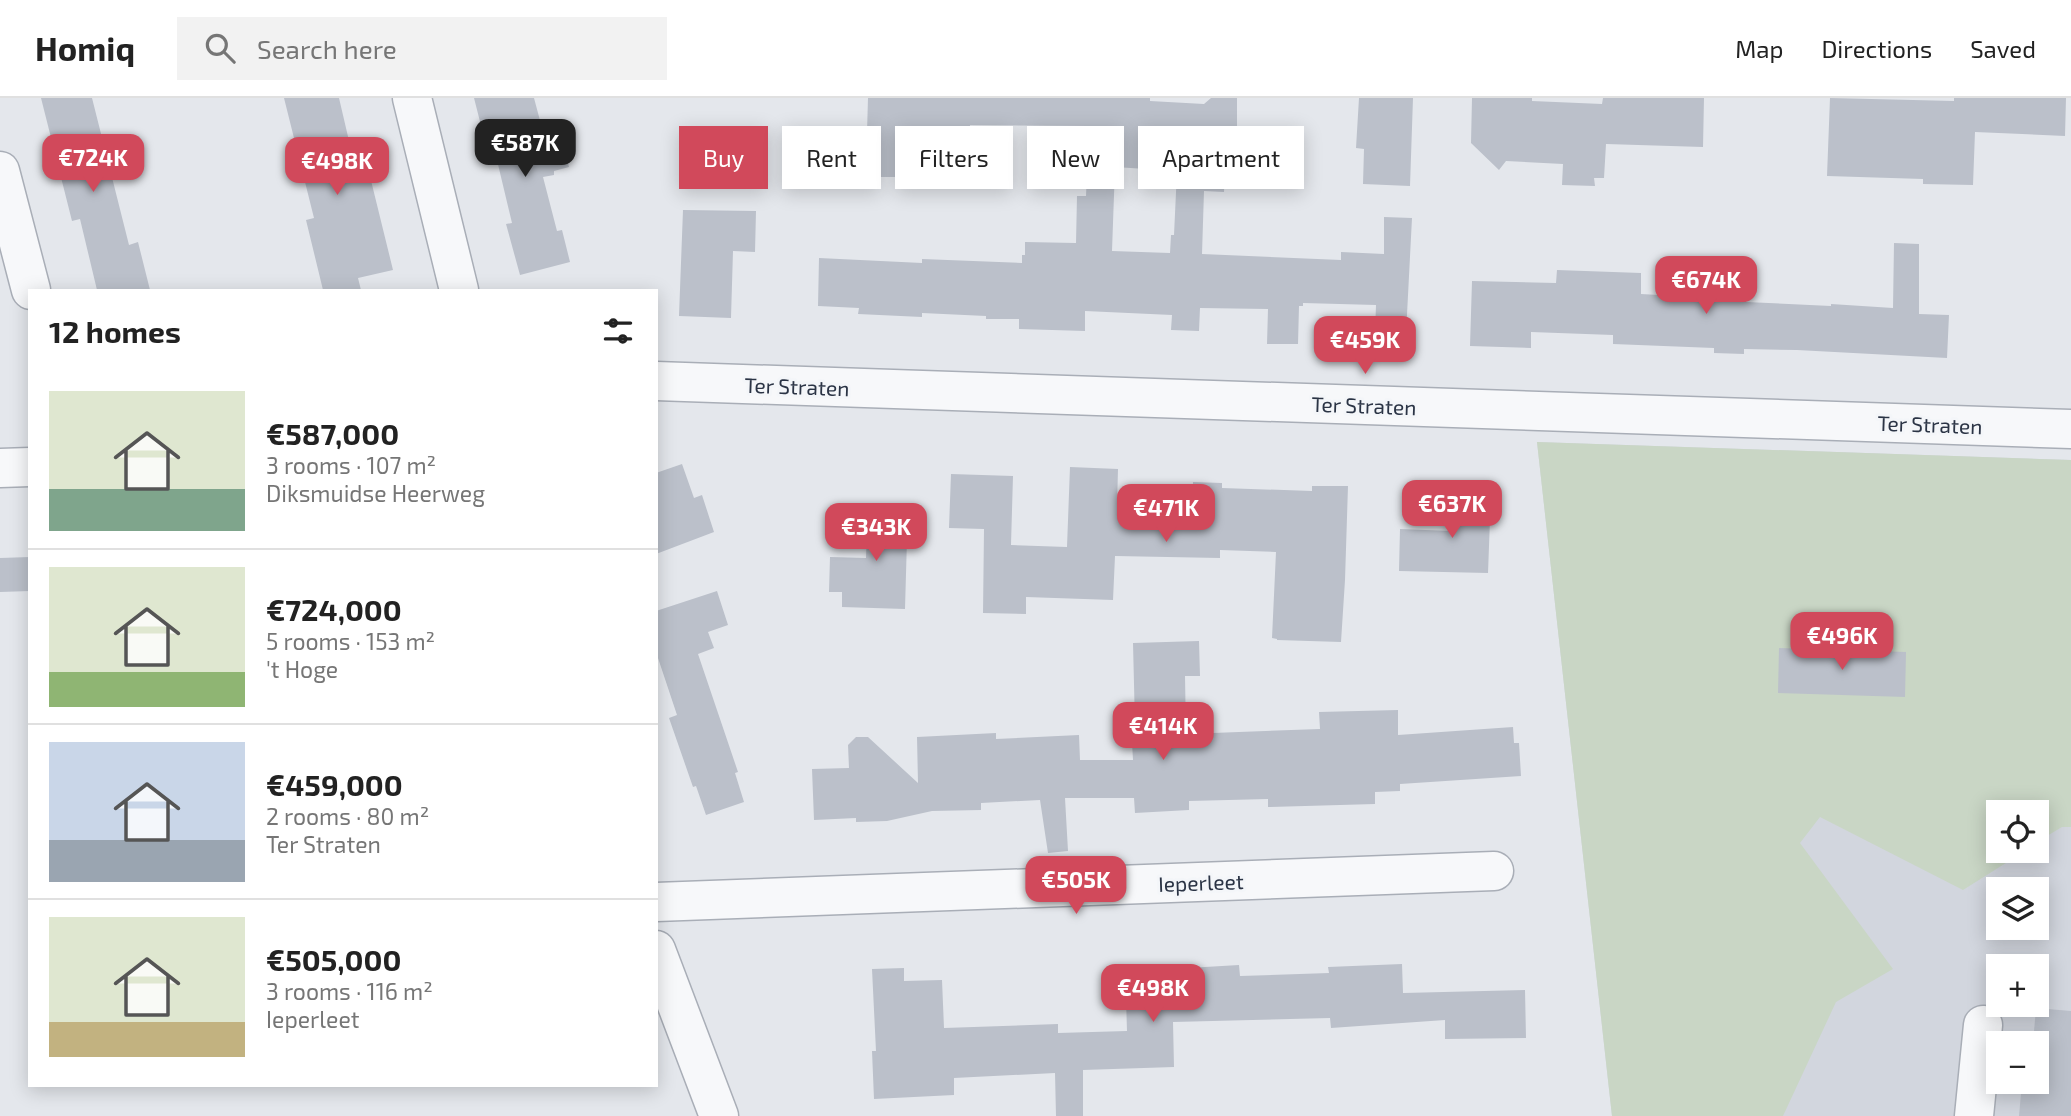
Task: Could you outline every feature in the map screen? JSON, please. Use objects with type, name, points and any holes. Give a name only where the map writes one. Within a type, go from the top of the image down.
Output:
[{"type":"street","points":[[412,98],[459,289]]},
{"type":"street","points":[[0,171],[31,289]]},
{"type":"street","name":"Ter Straten","points":[[658,381],[2071,429]]},
{"type":"street","points":[[0,468],[28,467]]},
{"type":"street","name":"Ieperleet","points":[[658,902],[1494,871]]},
{"type":"street","points":[[658,956],[716,1115]]},
{"type":"street","points":[[1974,1116],[1983,1025]]},
{"type":"shaded area","points":[[1537,442],[2071,460],[2071,1116],[1612,1116]]},
{"type":"green space","points":[[1537,442],[2071,460],[2071,827],[2062,827],[2049,835],[2049,800],[1986,800],[1986,863],[2006,863],[1963,890],[1820,817],[1800,843],[1893,969],[1836,1002],[1783,1116],[1612,1116]]},
{"type":"building","points":[[41,98],[92,98],[129,245],[138,242],[150,289],[97,289],[80,219],[72,221]]},
{"type":"building","points":[[284,98],[339,98],[353,158],[365,156],[393,270],[358,278],[361,289],[323,289],[306,220],[314,218]]},
{"type":"building","points":[[474,98],[534,98],[546,143],[562,139],[569,167],[543,177],[557,231],[562,230],[570,262],[520,275],[506,224],[512,223],[496,156],[489,157]]},
{"type":"building","points":[[868,98],[1150,98],[1150,101],[1204,104],[1211,98],[1237,98],[1237,126],[1138,126],[1138,168],[1124,168],[1124,126],[895,126],[895,177],[881,177],[881,126],[867,126]]},
{"type":"building","points":[[1359,98],[1413,98],[1410,186],[1363,184],[1364,149],[1356,148]]},
{"type":"building","points":[[1472,98],[1532,98],[1532,101],[1602,104],[1603,98],[1704,98],[1703,147],[1606,144],[1604,178],[1594,178],[1595,186],[1562,185],[1563,164],[1506,161],[1499,170],[1471,143]]},
{"type":"building","points":[[1830,98],[1954,101],[1954,98],[2066,98],[2065,136],[1975,132],[1973,185],[1923,184],[1923,179],[1827,176]]},
{"type":"building","points":[[1086,189],[1114,189],[1112,251],[1170,253],[1171,235],[1174,235],[1176,189],[1224,189],[1224,192],[1204,191],[1202,254],[1341,260],[1341,252],[1384,254],[1384,217],[1412,218],[1406,334],[1375,333],[1376,305],[1303,303],[1303,306],[1299,306],[1298,344],[1267,344],[1268,309],[1200,308],[1199,331],[1171,330],[1172,315],[1085,311],[1085,331],[1019,329],[1019,319],[922,313],[922,317],[858,314],[859,308],[818,306],[819,258],[922,263],[922,259],[1022,263],[1025,242],[1076,243],[1077,196],[1086,196]]},
{"type":"building","points":[[683,210],[756,211],[755,252],[733,251],[731,318],[679,316]]},
{"type":"building","points":[[1894,243],[1919,244],[1919,314],[1949,315],[1947,358],[1797,350],[1744,349],[1744,354],[1714,353],[1714,348],[1613,344],[1613,335],[1531,332],[1531,348],[1470,346],[1472,281],[1556,283],[1557,270],[1641,273],[1641,294],[1713,298],[1714,273],[1747,274],[1746,302],[1893,308]]},
{"type":"building","points":[[682,464],[694,498],[702,495],[714,532],[658,553],[658,472]]},
{"type":"building","points":[[1070,467],[1118,469],[1117,506],[1192,509],[1193,482],[1222,483],[1222,488],[1312,491],[1312,486],[1348,486],[1341,642],[1272,638],[1276,552],[1220,550],[1220,558],[1115,556],[1113,600],[1026,597],[1026,614],[983,613],[984,529],[949,528],[951,474],[1013,476],[1011,545],[1067,547]]},
{"type":"building","points":[[1453,491],[1491,492],[1488,573],[1399,571],[1400,529],[1451,531]]},
{"type":"building","points":[[868,503],[908,504],[905,609],[842,607],[842,592],[829,592],[830,557],[866,558]]},
{"type":"building","points":[[28,557],[28,591],[0,592],[0,558]]},
{"type":"building","points":[[717,591],[728,625],[708,632],[714,648],[698,654],[738,772],[735,773],[744,802],[706,815],[696,786],[693,787],[669,718],[677,715],[658,658],[658,610]]},
{"type":"building","points":[[1199,641],[1200,676],[1185,676],[1186,734],[1320,729],[1319,712],[1398,710],[1398,735],[1513,727],[1514,743],[1519,743],[1521,776],[1400,784],[1400,791],[1375,792],[1375,804],[1268,807],[1268,799],[1189,801],[1189,810],[1135,813],[1134,798],[1065,798],[1068,851],[1048,853],[1040,800],[981,803],[981,810],[932,811],[887,821],[856,822],[856,818],[814,820],[812,769],[849,768],[848,745],[856,737],[868,737],[918,783],[917,737],[996,733],[996,739],[1079,735],[1080,760],[1133,760],[1133,643]]},
{"type":"building","points":[[1779,648],[1906,652],[1905,697],[1778,693]]},
{"type":"building","points":[[1171,964],[1171,969],[1239,965],[1240,976],[1329,973],[1328,967],[1402,964],[1403,993],[1525,990],[1526,1038],[1445,1039],[1445,1020],[1331,1028],[1330,1018],[1173,1022],[1174,1067],[1083,1070],[1083,1116],[1056,1116],[1055,1073],[954,1078],[954,1095],[874,1099],[872,1051],[876,1051],[872,969],[904,968],[904,981],[942,980],[944,1028],[1058,1024],[1058,1033],[1127,1031],[1125,966]]},
{"type":"building","points":[[2049,1009],[2071,1011],[2071,1116],[2019,1116],[2021,1094],[2049,1094],[2049,1031],[2034,1031],[2035,1017],[2049,1017]]}]
